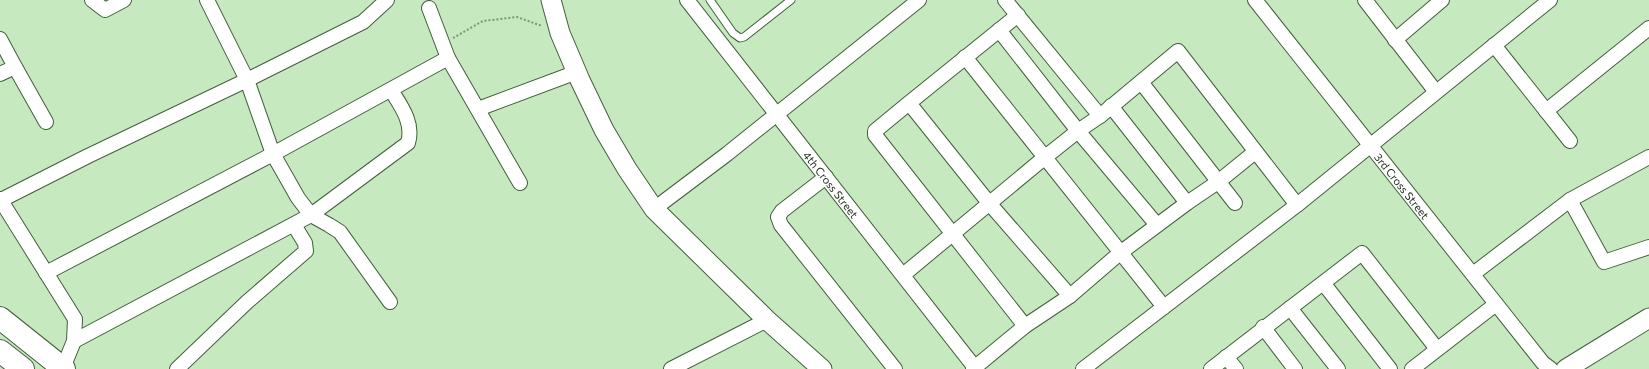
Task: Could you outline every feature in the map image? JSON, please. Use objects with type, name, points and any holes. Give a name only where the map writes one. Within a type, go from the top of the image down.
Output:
[{"type":"main road","points":[[0,318],[63,369]]},
{"type":"main road","points":[[0,351],[18,368]]},
{"type":"street","points":[[92,0],[105,10],[124,0]]},
{"type":"street","points":[[207,0],[247,80],[273,154],[298,198],[311,216],[340,232],[390,302]]},
{"type":"street","points":[[63,369],[74,341],[75,319],[0,200],[363,22],[387,0]]},
{"type":"street","points":[[551,0],[560,33],[576,72],[604,130],[627,169],[654,209],[767,320],[822,369]]},
{"type":"street","name":"4th Cross Street","points":[[687,0],[975,368]]},
{"type":"street","points":[[654,209],[726,154],[919,0]]},
{"type":"street","points":[[1005,0],[1100,116]]},
{"type":"street","name":"3rd Cross Street","points":[[1255,0],[1543,363],[1551,369]]},
{"type":"street","points":[[1365,0],[1436,92]]},
{"type":"street","points":[[1395,40],[1441,0]]},
{"type":"street","points":[[1086,368],[1298,205],[1550,0]]},
{"type":"street","points":[[429,8],[448,58],[520,183]]},
{"type":"street","points":[[1018,15],[875,131],[875,135],[1025,326]]},
{"type":"street","points":[[1546,111],[1649,28]]},
{"type":"street","points":[[999,30],[1078,131],[1157,225]]},
{"type":"street","points":[[0,39],[46,122]]},
{"type":"street","points":[[1494,45],[1570,141]]},
{"type":"street","points":[[903,276],[1044,158],[1100,116],[1178,51],[1255,152],[1298,205]]},
{"type":"street","points":[[965,57],[1164,307]]},
{"type":"street","points":[[46,273],[273,154],[448,58]]},
{"type":"street","points":[[0,74],[15,67]]},
{"type":"street","points":[[478,109],[576,72]]},
{"type":"street","points":[[1141,82],[1235,203]]},
{"type":"street","points":[[74,341],[311,216],[408,142],[410,134],[408,123],[391,90]]},
{"type":"street","points":[[909,103],[989,203],[1070,296]]},
{"type":"street","points":[[1111,106],[1188,203]]},
{"type":"street","points":[[975,368],[1025,326],[1070,296],[1120,253],[1218,182],[1255,152]]},
{"type":"street","points":[[1473,274],[1570,200],[1649,157]]},
{"type":"street","points":[[826,177],[782,211],[778,217],[781,225],[896,369]]},
{"type":"street","points":[[1570,200],[1604,262],[1649,247]]},
{"type":"street","points":[[177,369],[247,302],[306,251],[305,243],[294,225]]},
{"type":"street","points":[[1211,369],[1263,328],[1324,284],[1362,253],[1437,350]]},
{"type":"street","points":[[1324,284],[1390,369]]},
{"type":"street","points":[[1412,369],[1496,304]]},
{"type":"street","points":[[1290,308],[1338,369]]},
{"type":"street","points":[[1566,369],[1649,318]]},
{"type":"street","points":[[671,369],[767,320]]},
{"type":"street","points":[[1263,328],[1295,369]]},
{"type":"street","points":[[1226,357],[1236,369]]},
{"type":"lane","points":[[710,0],[733,34],[740,38],[744,37],[791,0]]},
{"type":"path","points":[[442,44],[483,21],[517,17],[560,33]]}]
